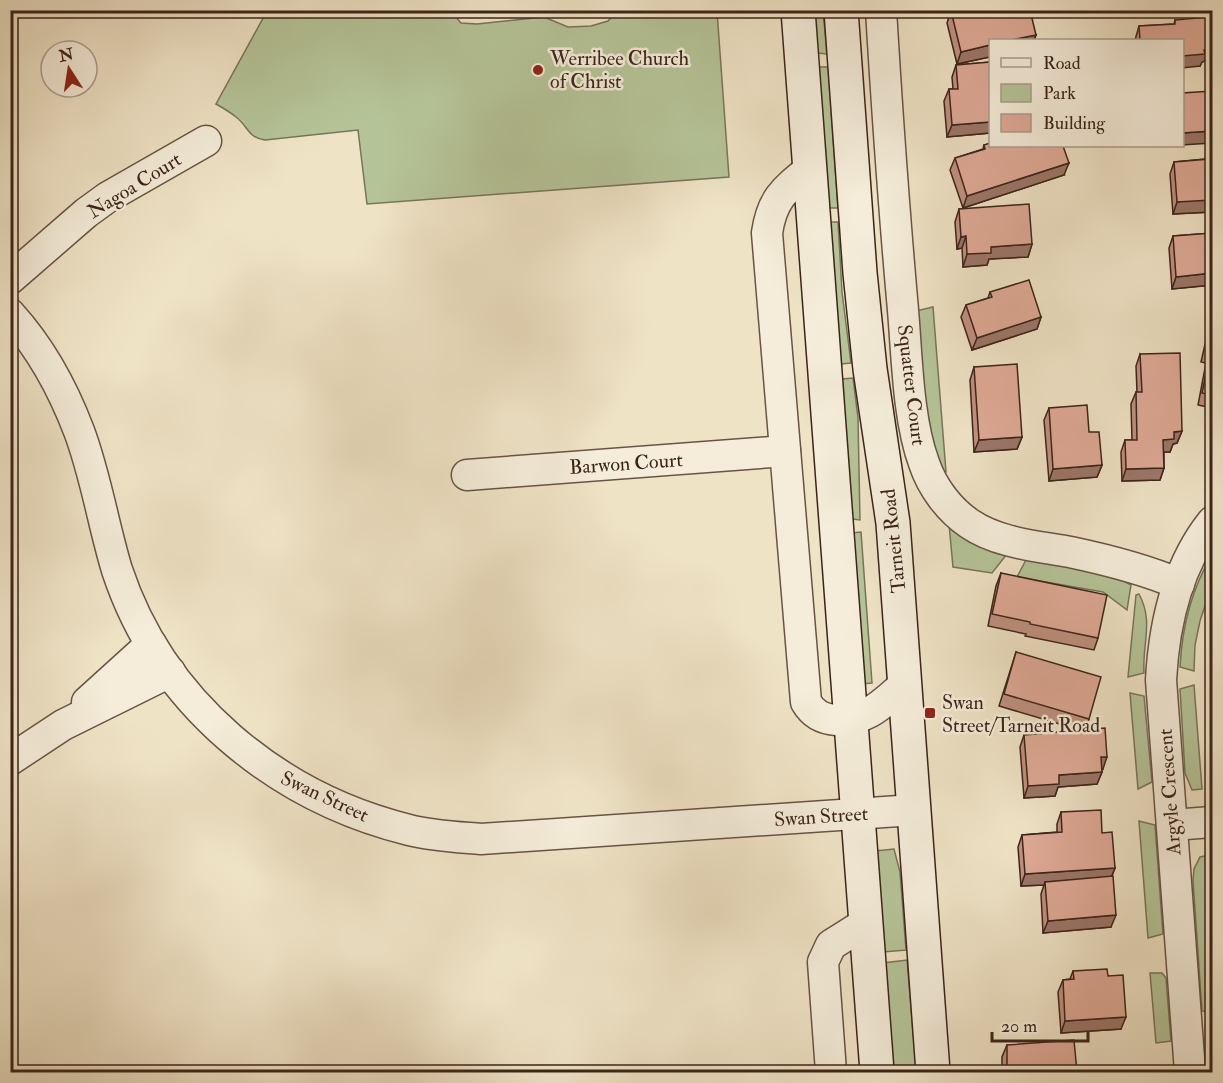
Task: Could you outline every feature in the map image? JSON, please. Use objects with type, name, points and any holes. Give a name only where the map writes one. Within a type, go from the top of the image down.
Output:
[{"type":"main road","points":[[798,10],[877,1072]]},
{"type":"main road","name":"Tarneit Road","points":[[841,10],[860,273],[871,379],[893,523],[933,1072]]},
{"type":"street","name":"Squatter Court","points":[[881,10],[908,364],[918,443],[929,476],[946,502],[969,523],[985,533],[1110,560],[1144,569],[1179,584]]},
{"type":"street","name":"Nagoa Court","points":[[10,279],[86,213],[108,197],[206,141]]},
{"type":"street","points":[[810,170],[791,185],[772,207],[767,233],[806,702],[812,712],[826,720],[850,720],[865,716],[904,685]]},
{"type":"street","name":"Swan Street","points":[[10,314],[49,369],[79,431],[118,572],[127,597],[151,644],[195,704],[224,734],[272,772],[336,805],[409,830],[441,836],[481,839],[914,810]]},
{"type":"street","name":"Barwon Court","points":[[467,475],[785,451]]},
{"type":"street","name":"Argyle Crescent","points":[[1190,1072],[1161,680],[1167,622],[1179,584],[1212,522]]},
{"type":"street","points":[[63,725],[151,644]]},
{"type":"street","points":[[10,760],[63,725],[170,672]]},
{"type":"street","points":[[1172,825],[1212,822]]},
{"type":"street","points":[[831,1072],[823,962],[831,945],[866,923]]},
{"type":"green space","name":"Werribee Church of Christ","points":[[267,11],[451,11],[461,23],[477,24],[544,17],[568,27],[591,26],[608,21],[617,11],[717,11],[729,177],[367,204],[358,130],[259,139],[240,120],[216,104]]},
{"type":"green space","points":[[814,11],[823,11],[827,54],[817,53]]},
{"type":"green space","points":[[816,67],[828,67],[838,208],[828,208],[822,107]]},
{"type":"green space","points":[[829,222],[838,222],[842,292],[851,363],[841,364]]},
{"type":"green space","points":[[933,307],[946,472],[940,472],[926,432],[916,311]]},
{"type":"green space","points":[[853,378],[858,418],[860,520],[852,519],[842,379]]},
{"type":"green space","points":[[949,524],[1007,554],[992,573],[953,567]]},
{"type":"green space","points":[[861,532],[872,683],[862,684],[851,533]]},
{"type":"green space","points":[[1212,555],[1212,585],[1200,621],[1195,645],[1194,671],[1180,667],[1183,638],[1189,609]]},
{"type":"green space","points":[[1027,558],[1116,577],[1131,585],[1127,610],[1103,592],[1017,577]]},
{"type":"green space","points":[[1139,594],[1147,623],[1144,673],[1128,677],[1136,595]]},
{"type":"green space","points":[[1194,685],[1202,789],[1192,790],[1185,773],[1180,689]]},
{"type":"green space","points":[[1130,693],[1144,696],[1152,782],[1138,789]]},
{"type":"green space","points":[[1139,821],[1155,825],[1163,934],[1148,938]]},
{"type":"green space","points":[[894,849],[900,872],[906,950],[883,952],[875,851]]},
{"type":"green space","points":[[1205,856],[1212,936],[1212,1013],[1202,1011],[1193,881],[1194,869],[1200,857]]},
{"type":"green space","points":[[907,960],[916,1067],[891,1067],[883,963]]},
{"type":"green space","points":[[1150,973],[1162,973],[1166,978],[1171,1041],[1156,1043]]},
{"type":"building","points":[[1030,10],[1036,35],[1016,39],[989,39],[989,45],[961,52],[951,11]]},
{"type":"building","points":[[1208,17],[1210,49],[1204,50],[1205,54],[1184,56],[1184,39],[1140,39],[1139,26],[1175,24],[1175,20]]},
{"type":"building","points":[[989,62],[989,122],[952,125],[949,89],[958,89],[956,65]]},
{"type":"building","points":[[1212,91],[1212,131],[1184,133],[1184,93]]},
{"type":"building","points":[[989,143],[989,147],[1063,147],[1069,163],[967,196],[955,158],[985,149],[984,145]]},
{"type":"building","points":[[1208,150],[1212,150],[1212,200],[1177,202],[1174,162],[1209,159]]},
{"type":"building","points":[[1029,204],[1032,244],[991,247],[991,253],[967,254],[966,236],[961,237],[959,209]]},
{"type":"building","points":[[1212,233],[1212,273],[1176,277],[1173,236]]},
{"type":"building","points":[[1029,280],[1041,317],[977,338],[966,305],[992,297],[990,292]]},
{"type":"building","points":[[1212,318],[1212,395],[1202,393],[1211,351],[1205,350]]},
{"type":"building","points":[[1180,353],[1182,431],[1174,432],[1174,439],[1163,440],[1164,468],[1126,469],[1125,440],[1137,440],[1136,392],[1142,392],[1140,354]]},
{"type":"building","points":[[1017,364],[1022,437],[979,440],[974,367]]},
{"type":"building","points":[[1087,405],[1089,432],[1099,432],[1102,465],[1053,469],[1049,408]]},
{"type":"building","points":[[1001,573],[1107,595],[1098,638],[992,614]]},
{"type":"building","points":[[1016,652],[1101,677],[1089,719],[1004,694]]},
{"type":"building","points":[[1105,728],[1107,757],[1101,757],[1102,772],[1059,775],[1059,784],[1028,786],[1024,735]]},
{"type":"building","points":[[1101,810],[1102,833],[1112,832],[1115,868],[1025,874],[1022,835],[1062,832],[1061,812]]},
{"type":"building","points":[[1113,876],[1116,915],[1048,921],[1045,882]]},
{"type":"building","points":[[1107,969],[1108,976],[1123,975],[1126,1017],[1065,1021],[1063,980],[1074,979],[1073,971]]},
{"type":"building","points":[[1074,1040],[1077,1072],[1007,1072],[1007,1045]]},
{"type":"place","name":"Werribee Church of Christ","points":[[538,70]]},
{"type":"place","name":"Swan Street/Tarneit Road","points":[[930,713]]}]
